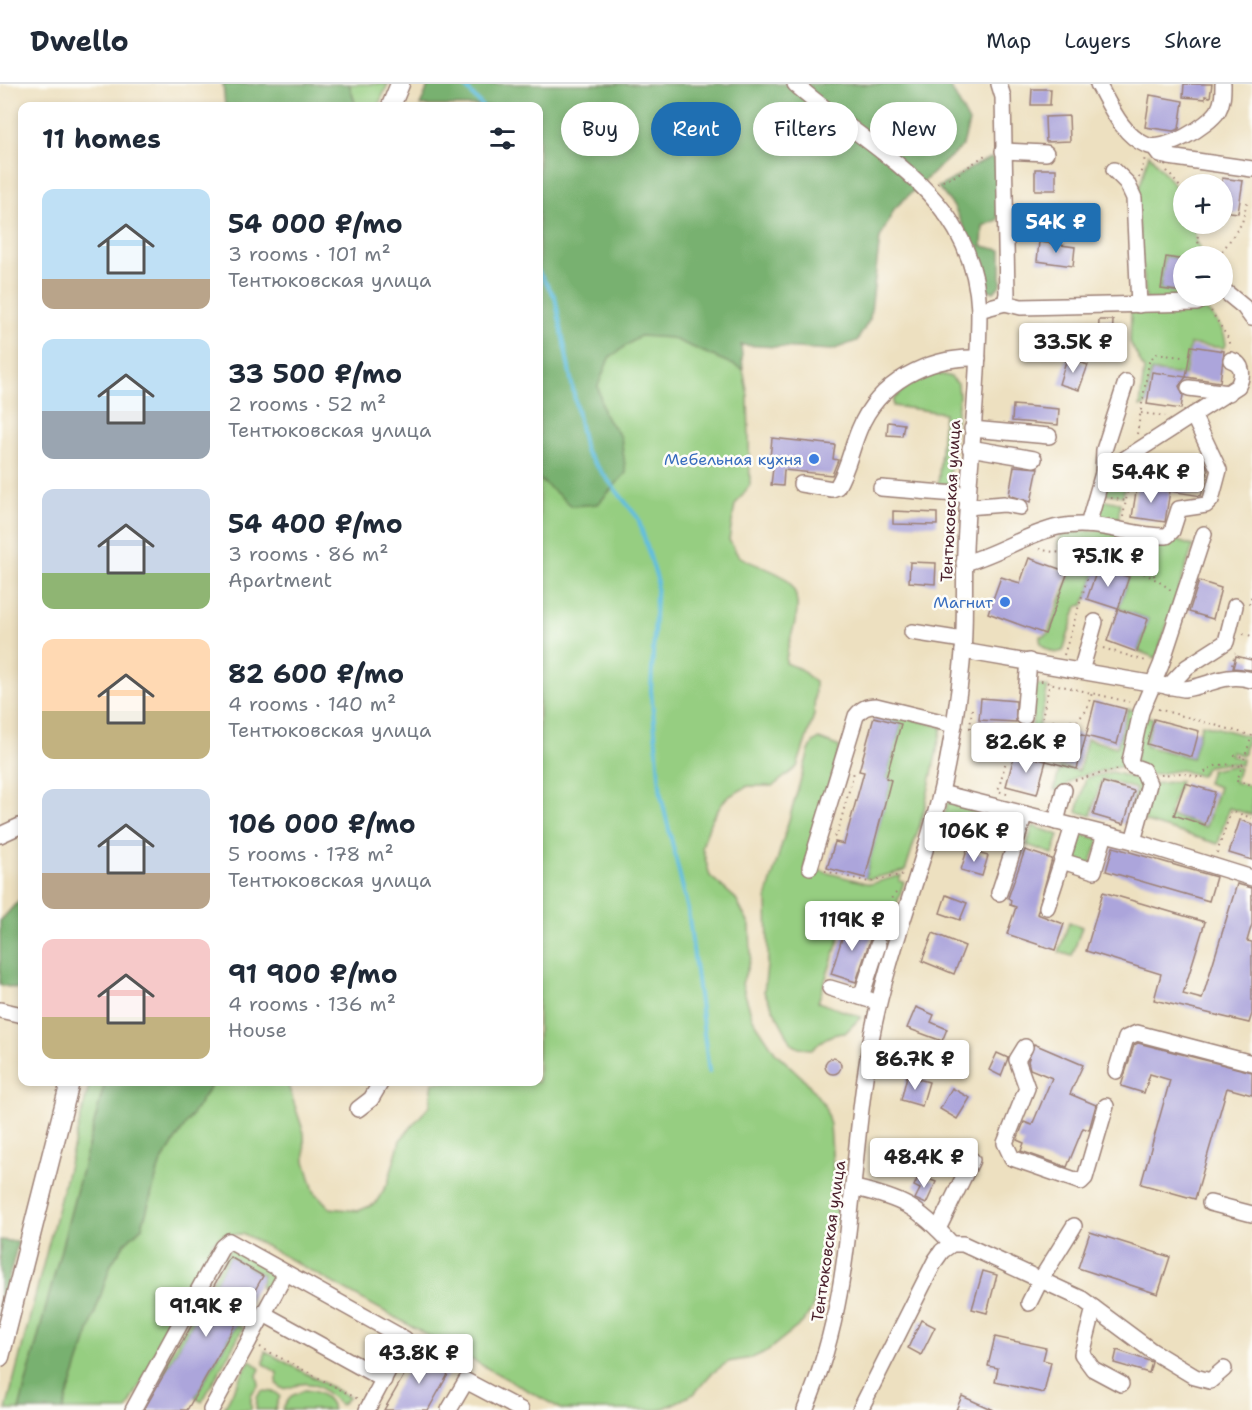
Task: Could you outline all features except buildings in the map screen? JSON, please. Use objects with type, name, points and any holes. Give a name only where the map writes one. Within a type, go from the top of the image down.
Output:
[{"type":"main road","points":[[393,102],[400,84]]},
{"type":"main road","points":[[0,1357],[69,1086]]},
{"type":"street","name":"Тентюковская улица","points":[[795,84],[922,184],[936,199],[966,248],[974,270],[979,310],[978,358],[970,448],[964,563],[963,646],[954,725],[941,793],[925,857],[880,1002],[865,1075],[855,1188],[836,1322],[824,1365],[806,1410]]},
{"type":"street","points":[[999,84],[1003,97],[1007,294],[1005,303]]},
{"type":"street","points":[[1098,84],[1124,128],[1160,155],[1252,169]]},
{"type":"street","points":[[1151,147],[1167,145],[1212,118],[1223,100],[1223,84]]},
{"type":"street","points":[[1003,151],[1046,153]]},
{"type":"street","points":[[1114,170],[1127,183],[1134,198],[1139,305]]},
{"type":"street","points":[[1233,298],[1252,318]]},
{"type":"street","points":[[979,310],[1005,303],[1021,307],[1139,305],[1173,301]]},
{"type":"street","points":[[801,484],[832,489],[837,487],[866,418],[887,391],[903,378],[924,365],[956,357],[978,358]]},
{"type":"street","points":[[1104,472],[1238,386],[1247,377],[1237,362],[1232,360]]},
{"type":"street","points":[[1092,525],[1104,472],[1104,450],[1126,382]]},
{"type":"street","points":[[1189,388],[1229,393]]},
{"type":"street","points":[[964,563],[982,559],[1057,527],[1092,525],[1167,536],[1172,531],[1179,509],[1206,505],[1214,495],[1219,470],[1193,415]]},
{"type":"street","points":[[972,429],[1049,436]]},
{"type":"street","points":[[970,448],[1034,459]]},
{"type":"street","points":[[881,488],[1020,507]]},
{"type":"street","points":[[1133,841],[1149,784],[1143,770],[1132,766],[1130,761],[1143,706],[1161,665],[1204,534]]},
{"type":"street","points":[[1168,687],[1187,667],[1226,642],[1235,606]]},
{"type":"street","points":[[1081,670],[1095,622]]},
{"type":"street","points":[[912,632],[1029,661],[1151,685],[1184,689],[1203,687],[1221,677],[1252,680]]},
{"type":"street","points":[[1020,723],[1029,661]]},
{"type":"street","points":[[810,867],[855,716],[860,710],[876,706],[954,725]]},
{"type":"street","points":[[1056,822],[1064,790]]},
{"type":"street","points":[[941,793],[1133,841],[1252,878]]},
{"type":"street","points":[[999,893],[1025,814]]},
{"type":"street","points":[[1047,907],[1073,826]]},
{"type":"street","points":[[0,835],[18,827]]},
{"type":"street","points":[[1062,861],[1094,871],[1105,834]]},
{"type":"street","points":[[861,997],[878,945]]},
{"type":"street","points":[[830,988],[880,1002]]},
{"type":"street","points":[[0,1010],[18,1014]]},
{"type":"street","points":[[1116,1071],[1126,1038],[1137,1033],[1252,1063]]},
{"type":"street","points":[[1025,1047],[1017,1060],[1027,1088],[1005,1143],[1005,1149],[1012,1158],[1082,1184],[1106,1106]]},
{"type":"street","points":[[358,1109],[371,1099],[379,1086]]},
{"type":"street","points":[[938,1229],[972,1160]]},
{"type":"street","points":[[855,1188],[883,1194],[911,1205],[952,1244]]},
{"type":"street","points":[[1210,1203],[1252,1214]]},
{"type":"street","points":[[1029,1303],[1074,1226]]},
{"type":"street","points":[[133,1410],[229,1241],[405,1339],[384,1380],[364,1406]]},
{"type":"street","points":[[860,1410],[928,1274],[942,1251],[952,1244],[963,1245],[1060,1287],[1195,1377],[1210,1381],[1224,1369]]},
{"type":"street","points":[[211,1410],[286,1273]]},
{"type":"street","points":[[1094,1308],[1082,1354],[1093,1369],[1121,1384]]},
{"type":"street","points":[[264,1314],[384,1380]]},
{"type":"street","points":[[449,1410],[466,1380],[521,1410]]},
{"type":"path","points":[[1134,198],[1151,147]]},
{"type":"path","points":[[922,184],[942,183],[978,158],[1003,151]]},
{"type":"path","points":[[1226,246],[1242,223],[1248,198]]},
{"type":"path","points":[[1209,306],[1228,338],[1232,360]]},
{"type":"path","points":[[1135,452],[1149,362],[1155,354],[1182,357]]},
{"type":"path","points":[[1166,474],[1132,468],[1126,529],[1155,577],[1182,600]]},
{"type":"path","points":[[1009,795],[998,791],[1009,748],[1011,742],[1029,743],[1037,738],[1050,683],[1099,544],[1092,525]]},
{"type":"path","points":[[1019,542],[1058,554],[1095,557],[1155,577]]},
{"type":"path","points":[[1089,644],[1161,665]]},
{"type":"path","points":[[1230,677],[1238,644]]},
{"type":"path","points":[[1027,678],[1251,735],[1237,781],[1252,785]]},
{"type":"path","points":[[1040,724],[1051,721],[1077,721],[1086,711],[1092,693]]},
{"type":"path","points":[[972,706],[970,728],[1009,748]]},
{"type":"path","points":[[994,741],[1020,723]]},
{"type":"path","points":[[984,727],[984,735]]},
{"type":"path","points":[[994,728],[994,741]]},
{"type":"path","points":[[1234,755],[1244,757]]},
{"type":"path","points":[[1147,778],[1181,773],[1202,778],[1206,770],[1216,766],[1232,764],[1241,766]]},
{"type":"path","points":[[1064,790],[1077,779],[1132,766]]},
{"type":"path","points":[[1209,865],[1220,850],[1231,811],[1252,818]]},
{"type":"path","points":[[810,867],[869,882],[909,873]]},
{"type":"path","points":[[878,945],[892,897],[899,890]]},
{"type":"path","points":[[257,1345],[364,1406]]},
{"type":"green space","points":[[223,84],[349,84],[355,102],[225,102]]},
{"type":"green space","points":[[349,84],[388,84],[380,102],[355,102]]},
{"type":"green space","points":[[429,84],[949,84],[969,122],[963,145],[957,151],[957,102],[870,102],[870,156],[951,156],[895,208],[880,238],[870,319],[857,341],[832,350],[741,345],[743,369],[671,338],[640,336],[609,358],[598,386],[604,415],[621,437],[626,473],[598,504],[572,506],[543,482],[543,102],[422,102]]},
{"type":"green space","points":[[1149,154],[1173,184],[1173,234],[1195,234],[1198,246],[1173,246],[1173,258],[1165,257],[1160,289],[1173,291],[1173,300],[1146,299],[1136,199]]},
{"type":"green space","points":[[991,158],[995,161],[998,181],[998,220],[983,226],[982,246],[1001,250],[1001,284],[994,292],[987,289],[970,240],[954,207],[938,187]]},
{"type":"green space","points":[[1201,306],[1218,323],[1224,333],[1226,345],[1223,348],[1190,344],[1183,375],[1151,371],[1146,405],[1140,407],[1144,369],[1130,342],[1131,312],[1135,309]]},
{"type":"green space","points":[[639,332],[672,335],[743,369],[748,396],[750,485],[735,505],[729,540],[739,556],[776,572],[790,583],[795,592],[797,610],[786,663],[800,669],[815,682],[814,715],[797,767],[773,786],[748,786],[726,798],[711,820],[702,847],[710,876],[735,898],[750,926],[751,957],[742,984],[752,1017],[775,1052],[806,1081],[825,1106],[830,1125],[837,1220],[828,1239],[829,1254],[812,1309],[802,1323],[767,1351],[752,1358],[728,1362],[711,1374],[694,1394],[660,1410],[563,1410],[244,1234],[223,1235],[213,1242],[127,1410],[63,1410],[111,1264],[125,1243],[142,1227],[160,1164],[210,1086],[288,1086],[304,1133],[305,1161],[314,1191],[330,1208],[358,1211],[375,1204],[388,1183],[400,1140],[430,1105],[432,1086],[543,1086],[543,471],[601,416],[597,386],[598,375],[607,358]]},
{"type":"green space","points":[[936,373],[951,377],[958,384],[959,396],[948,484],[938,486],[944,413],[893,406],[893,400],[915,378]]},
{"type":"green space","points":[[1127,464],[1123,496],[1102,493],[1105,480]]},
{"type":"green space","points":[[1133,470],[1169,476],[1167,489],[1131,484]]},
{"type":"green space","points":[[1101,499],[1120,503],[1118,523],[1099,520],[1094,516]]},
{"type":"green space","points":[[1105,530],[1171,539],[1193,546],[1156,658],[1138,651],[1148,619],[1119,608],[1129,576],[1098,566],[1084,605],[1077,606],[1063,651],[1055,653],[1041,643],[1040,636],[1048,633],[1071,571],[1058,542],[1063,533]]},
{"type":"green space","points":[[1034,684],[1048,687],[1036,737],[1029,742],[1010,740],[1008,747],[997,741],[1016,730],[1032,731]]},
{"type":"green space","points":[[877,709],[942,727],[923,815],[905,871],[869,879],[865,878],[891,780],[886,778],[901,724],[874,717]]},
{"type":"green space","points":[[1128,709],[1139,712],[1127,765],[1076,777],[1062,789],[1054,790],[1060,767],[1079,771],[1087,739],[1117,747]]},
{"type":"green space","points":[[1143,715],[1153,718],[1145,746],[1192,758],[1202,724],[1248,736],[1243,755],[1231,752],[1231,756],[1242,759],[1241,765],[1230,763],[1208,766],[1200,776],[1181,770],[1150,775],[1135,764]]},
{"type":"green space","points":[[819,739],[840,747],[805,867],[870,884],[901,875],[899,881],[904,882],[888,931],[846,918],[818,1002],[861,1017],[845,1033],[827,1038],[812,1049],[799,1048],[792,1044],[764,992],[768,957],[767,895],[809,751],[814,741]]},
{"type":"green space","points":[[1232,766],[1239,768],[1235,782],[1252,787],[1252,815],[1229,808],[1218,844],[1143,821],[1154,784],[1180,781],[1169,815],[1206,827],[1219,787],[1207,783],[1211,770]]},
{"type":"green space","points":[[1112,772],[1145,781],[1133,827],[1126,824],[1136,789],[1102,779],[1091,815],[1077,812],[1086,778]]},
{"type":"green space","points":[[948,799],[1018,816],[1012,839],[943,821]]},
{"type":"green space","points":[[1033,826],[1059,835],[1053,854],[1027,845]]},
{"type":"green space","points":[[1077,832],[1099,839],[1090,865],[1069,858]]},
{"type":"green space","points":[[18,901],[18,989],[0,985],[0,921]]},
{"type":"green space","points":[[1069,922],[1082,927],[1072,956],[1059,952]]},
{"type":"green space","points":[[89,1086],[104,1086],[19,1410],[6,1410]]},
{"type":"green space","points":[[104,1086],[210,1086],[160,1164],[142,1227],[125,1243],[111,1264],[63,1410],[19,1410]]},
{"type":"green space","points":[[0,1240],[18,1242],[0,1313]]},
{"type":"green space","points":[[231,1247],[279,1276],[270,1293],[260,1286],[263,1275],[230,1257],[143,1410],[138,1410]]},
{"type":"green space","points":[[236,1325],[243,1328],[202,1402],[195,1398]]},
{"type":"green space","points":[[265,1351],[349,1397],[341,1405],[313,1384],[281,1388],[277,1384],[277,1373],[264,1364]]},
{"type":"green space","points":[[250,1360],[260,1369],[257,1375],[259,1384],[251,1395],[251,1410],[223,1410]]},
{"type":"green space","points":[[305,1390],[323,1395],[333,1410],[282,1410],[291,1396]]},
{"type":"green space","points":[[262,1391],[275,1392],[280,1396],[275,1410],[256,1410],[257,1397]]},
{"type":"waterway","points":[[463,84],[479,102]]},
{"type":"waterway","points":[[543,279],[555,297],[585,451],[638,518],[657,579],[651,690],[661,796],[688,910],[709,1072]]},
{"type":"place","name":"Мебельная кухня","points":[[814,459]]},
{"type":"place","name":"Магнит","points":[[1005,602]]}]
